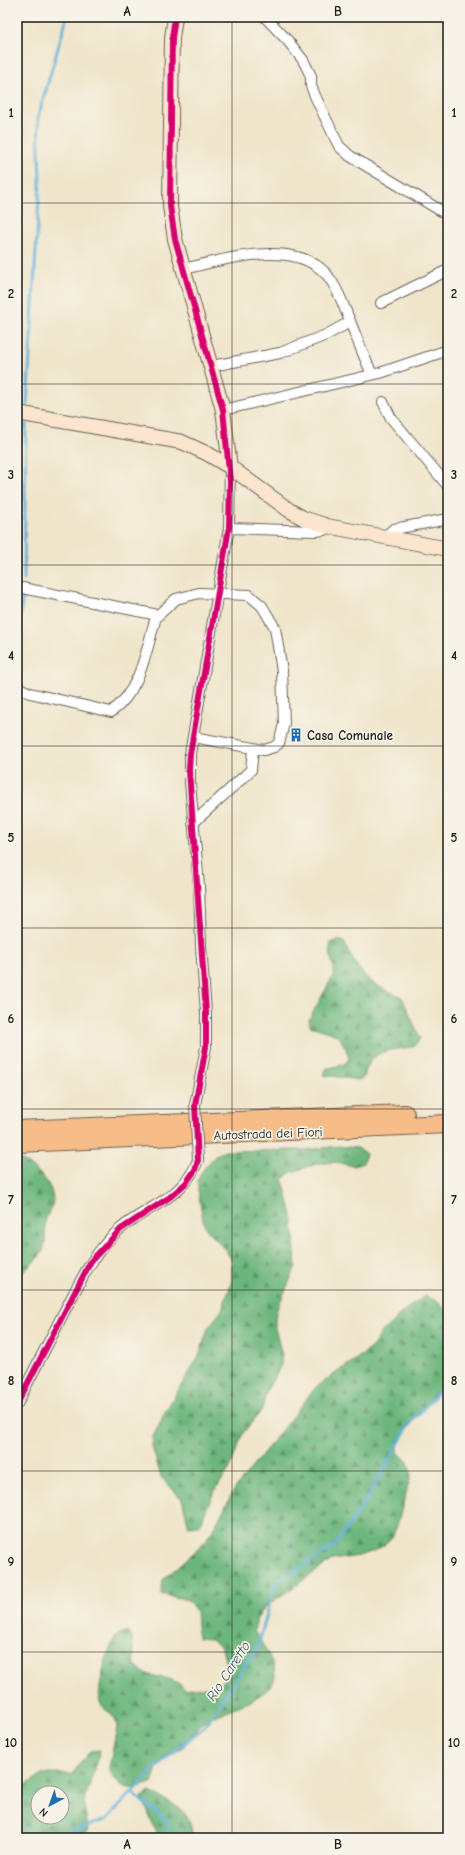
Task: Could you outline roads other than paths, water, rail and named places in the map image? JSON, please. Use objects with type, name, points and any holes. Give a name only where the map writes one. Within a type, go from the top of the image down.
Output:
[{"type":"highway","name":"Autostrada dei Fiori","points":[[17,1130],[448,1112]]},
{"type":"highway","name":"Autostrada dei Fiori","points":[[17,1143],[448,1124]]},
{"type":"main road","points":[[174,17],[172,38],[170,206],[175,239],[224,410],[230,467]]},
{"type":"main road","points":[[17,413],[182,442],[202,451],[230,467],[289,510],[303,518],[327,526],[448,549]]},
{"type":"street","points":[[265,17],[288,40],[303,60],[311,76],[311,86],[316,98],[339,146],[350,156],[448,215]]},
{"type":"street","points":[[184,269],[254,254],[270,253],[293,256],[312,264],[326,273],[340,295],[372,374]]},
{"type":"street","points":[[381,303],[448,270]]},
{"type":"street","points":[[212,366],[280,353],[326,335],[350,322]]},
{"type":"street","points":[[224,410],[372,374],[429,358],[448,350]]},
{"type":"street","points":[[382,402],[391,418],[448,486]]},
{"type":"street","points":[[17,1404],[91,1261],[120,1229],[170,1197],[186,1183],[195,1170],[198,1160],[195,1105],[206,1047],[206,1012],[200,946],[199,887],[190,770],[193,737],[229,528],[230,467]]},
{"type":"street","points":[[384,536],[394,529],[448,519]]},
{"type":"street","points":[[229,528],[310,531],[324,530],[327,526]]},
{"type":"street","points":[[17,587],[152,614],[156,617]]},
{"type":"street","points":[[17,687],[30,693],[111,712],[120,706],[141,671],[156,617],[176,599],[199,593],[249,595],[262,606],[275,628],[282,671],[284,724],[280,743],[274,747],[264,750],[193,737]]},
{"type":"street","points":[[194,823],[251,770],[253,749]]},
{"type":"waterway","points":[[27,406],[40,181],[38,117],[67,17]]},
{"type":"waterway","points":[[24,580],[26,424]]},
{"type":"waterway","points":[[17,642],[23,596]]},
{"type":"waterway","name":"Rio Caretto","points":[[51,1838],[106,1820],[156,1767],[204,1727],[258,1647],[275,1584],[335,1546],[367,1499],[410,1423],[448,1382]]},
{"type":"waterway","points":[[132,1793],[168,1822],[169,1838]]},
{"type":"place","name":"Casa Comunale","points":[[296,735]]}]
